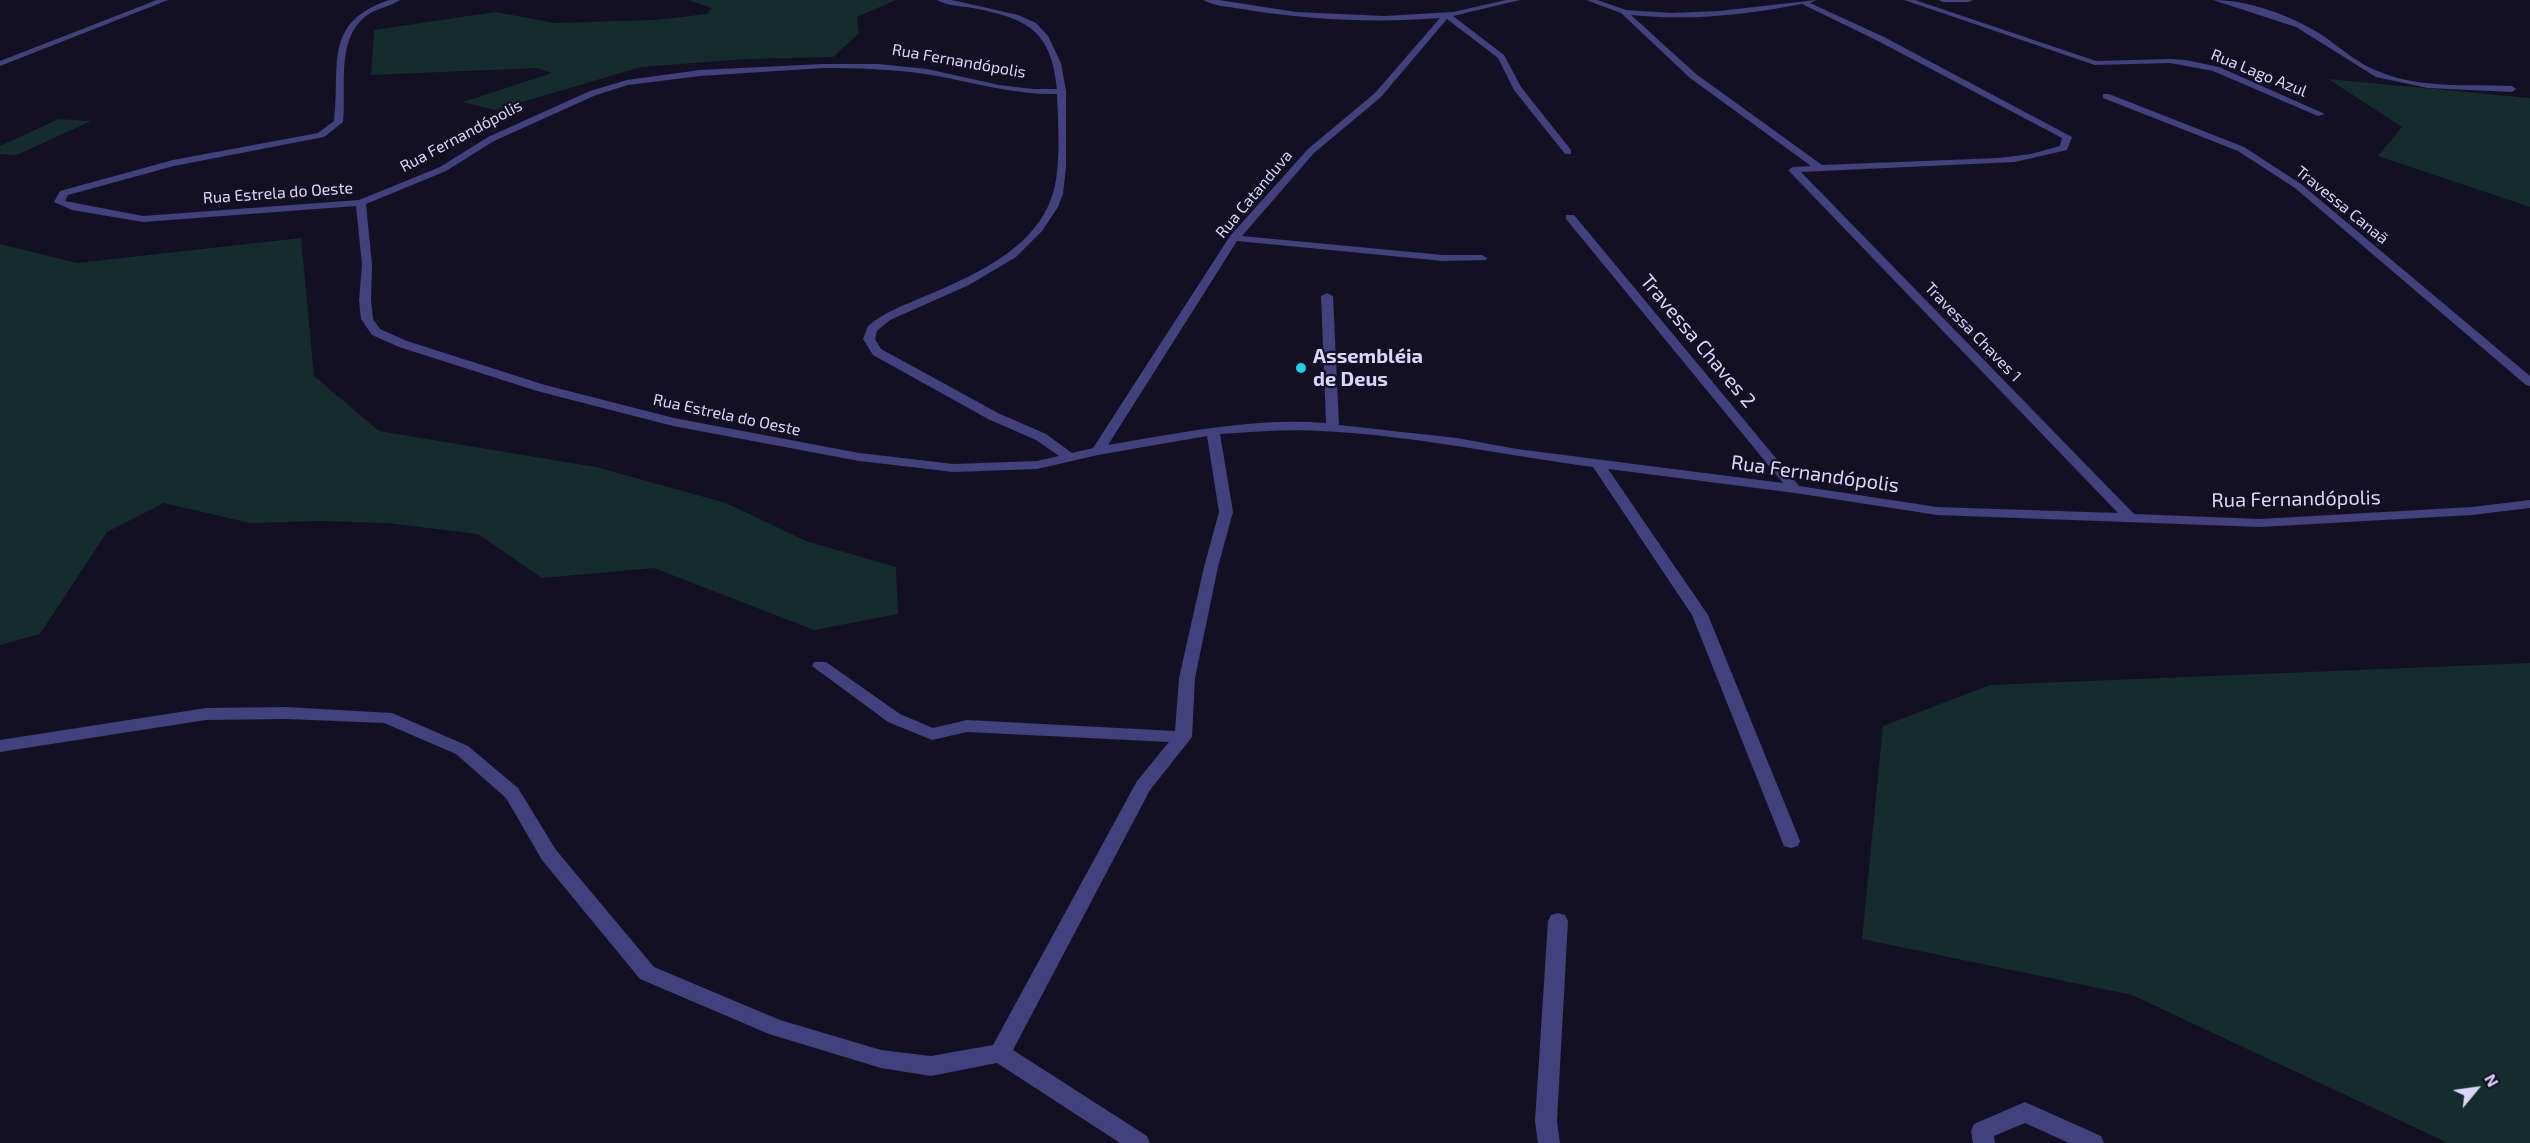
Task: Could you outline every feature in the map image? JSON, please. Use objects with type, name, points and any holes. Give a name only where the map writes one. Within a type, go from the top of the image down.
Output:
[{"type":"street","points":[[0,64],[164,0]]},
{"type":"street","name":"Rua Estrela do Oeste","points":[[396,0],[362,15],[350,29],[341,57],[341,111],[338,122],[321,135],[173,163],[64,193],[59,202],[72,207],[143,219],[361,203],[367,265],[365,300],[367,319],[376,332],[403,344],[541,388],[662,419],[749,438],[859,457],[954,468],[1037,465],[1098,451]]},
{"type":"street","points":[[941,0],[1018,17],[1032,23],[1047,39],[1056,60],[1062,91],[1061,176],[1058,196],[1037,230],[1013,254],[968,281],[885,319],[873,329],[868,337],[870,345],[877,352],[993,416],[1041,436],[1071,458]]},
{"type":"street","points":[[1207,0],[1256,10],[1320,17],[1384,20],[1446,15],[1516,0]]},
{"type":"street","points":[[1590,0],[1624,12],[1702,13],[1807,1],[2067,137],[2064,148],[2048,155],[2002,162],[1932,162],[1820,168],[1712,91],[1651,42],[1624,12]]},
{"type":"street","name":"Rua Lago Azul","points":[[1908,0],[2095,63],[2186,62],[2245,80],[2321,114]]},
{"type":"street","points":[[1943,0],[1969,0]]},
{"type":"street","points":[[2217,0],[2261,12],[2308,30],[2364,68],[2394,80],[2512,89]]},
{"type":"street","points":[[1446,15],[1501,57],[1517,88],[1568,152]]},
{"type":"street","name":"Rua Catanduva","points":[[1098,451],[1234,238],[1311,151],[1378,95],[1446,15]]},
{"type":"street","points":[[2186,62],[2205,62],[2234,70]]},
{"type":"street","name":"Rua Fernandópolis","points":[[361,203],[443,169],[491,139],[538,116],[593,93],[627,83],[700,74],[823,66],[878,66],[927,72],[999,88],[1033,92],[1062,91]]},
{"type":"street","name":"Travessa Canaã","points":[[2106,96],[2241,149],[2272,168],[2298,186],[2530,382]]},
{"type":"street","name":"Travessa Chaves 1","points":[[1820,168],[1793,170],[2129,517]]},
{"type":"street","name":"Travessa Chaves 2","points":[[1570,217],[1795,489]]},
{"type":"street","points":[[1234,238],[1443,258],[1482,258]]},
{"type":"street","points":[[1326,296],[1333,428]]},
{"type":"street","name":"Rua Fernandópolis","points":[[1098,451],[1213,431],[1275,426],[1333,428],[1457,442],[1517,453],[1795,489],[1937,511],[2260,523],[2472,511],[2530,504]]},
{"type":"street","points":[[1000,1053],[1143,786],[1183,737],[1187,678],[1211,567],[1226,512],[1213,431]]},
{"type":"street","points":[[1597,463],[1700,615],[1791,841]]},
{"type":"street","points":[[820,666],[894,718],[932,734],[967,726],[1183,737]]},
{"type":"street","points":[[0,746],[206,714],[286,713],[386,717],[462,750],[512,793],[549,855],[647,973],[776,1028],[881,1059],[931,1066],[1000,1053],[1138,1143]]},
{"type":"street","points":[[1549,1143],[1546,1121],[1558,921]]},
{"type":"street","points":[[1984,1143],[1982,1131],[2025,1113],[2092,1143]]},
{"type":"green space","points":[[688,0],[896,0],[857,17],[859,33],[833,57],[747,59],[641,67],[495,110],[463,102],[552,73],[537,68],[371,75],[374,30],[495,12],[555,23],[655,20],[707,14],[712,8]]},
{"type":"green space","points":[[2328,79],[2530,98],[2530,207],[2378,156],[2402,127]]},
{"type":"green space","points":[[59,119],[91,121],[17,155],[0,154],[0,146]]},
{"type":"green space","points":[[301,238],[314,376],[379,431],[596,467],[726,503],[806,541],[896,567],[898,614],[814,630],[654,568],[542,578],[478,534],[387,523],[320,521],[250,523],[164,503],[107,532],[40,634],[0,645],[0,244],[77,263]]},
{"type":"green space","points":[[2530,663],[2530,1143],[2448,1143],[2132,995],[1862,939],[1883,726],[1990,685]]},
{"type":"place","name":"Assembléia de Deus","points":[[1301,368]]}]
